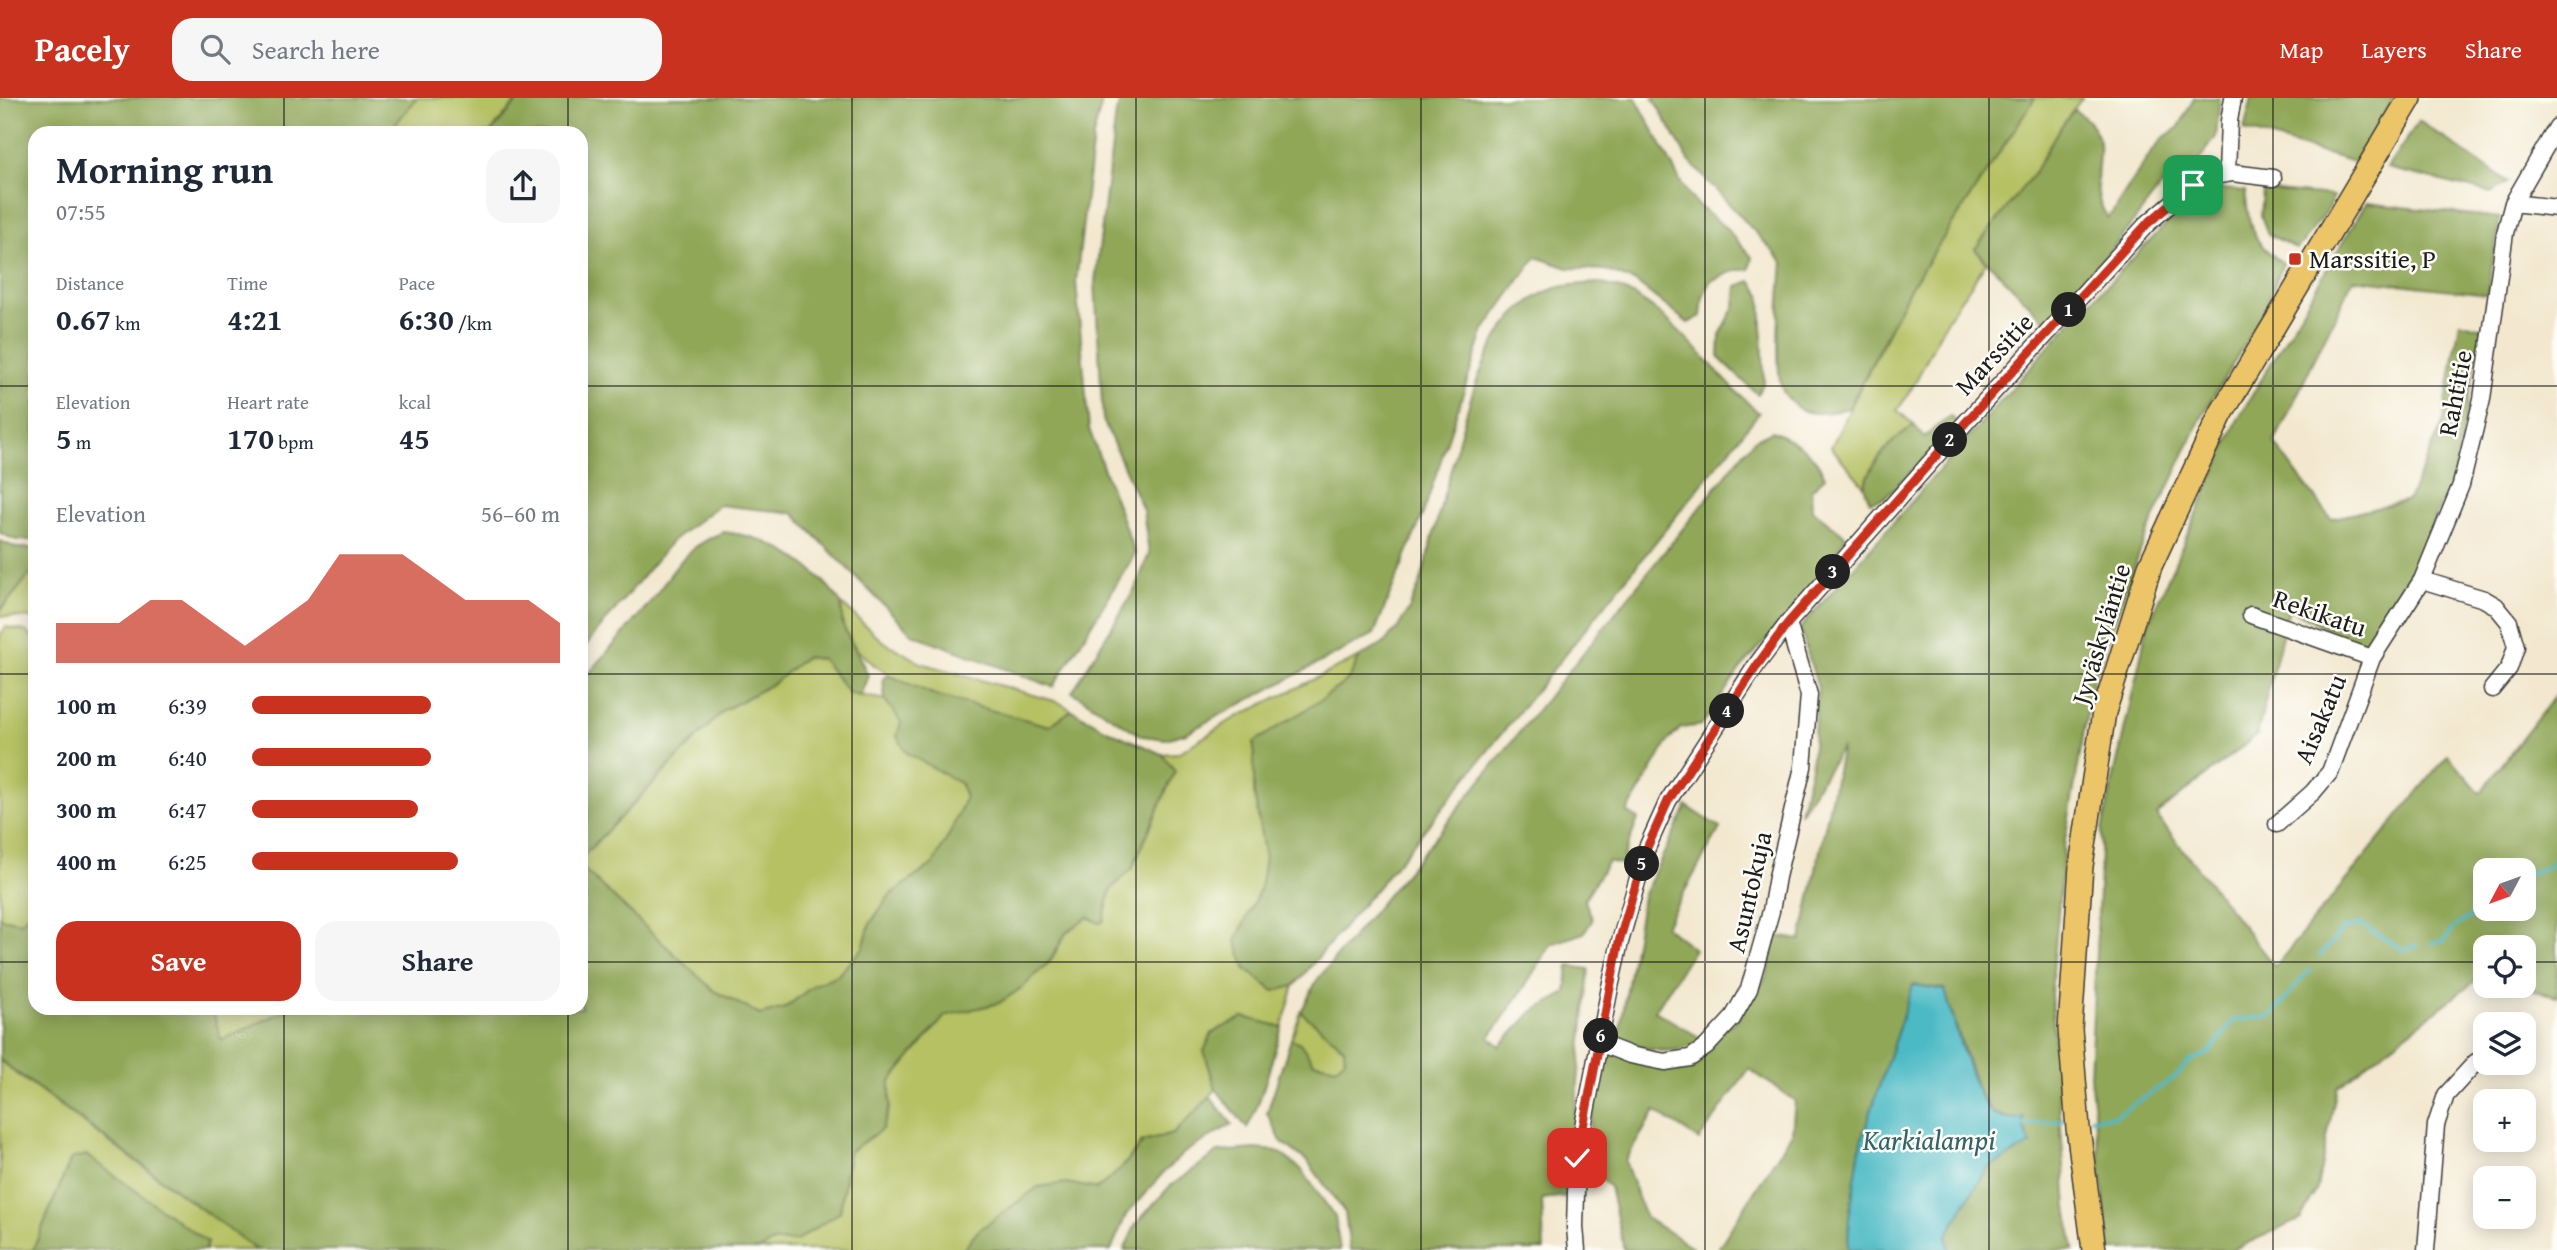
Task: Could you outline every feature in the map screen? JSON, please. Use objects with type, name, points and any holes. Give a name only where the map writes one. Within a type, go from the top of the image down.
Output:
[{"type":"highway","name":"Jyväskyläntie","points":[[2094,1250],[2078,1128],[2070,1028],[2081,866],[2104,712],[2150,566],[2216,425],[2410,98]]},
{"type":"street","points":[[2227,173],[2229,121],[2233,98]]},
{"type":"street","name":"Rahtitie","points":[[2372,658],[2422,580],[2461,485],[2482,399],[2505,233],[2513,203],[2557,127]]},
{"type":"street","name":"Marssitie","points":[[1577,1250],[1577,1158],[1619,942],[1646,850],[1668,801],[1788,623],[1966,422],[2147,224],[2193,185],[2227,173],[2273,178]]},
{"type":"street","points":[[2513,203],[2557,208]]},
{"type":"street","points":[[2422,580],[2484,599],[2496,606],[2509,622],[2516,647],[2509,668],[2492,689]]},
{"type":"street","name":"Rekikatu","points":[[2251,615],[2372,658]]},
{"type":"street","name":"Asuntokuja","points":[[1599,1043],[1630,1055],[1665,1062],[1690,1058],[1706,1047],[1732,1019],[1749,989],[1764,942],[1776,877],[1803,767],[1809,695],[1788,623]]},
{"type":"street","name":"Aisakatu","points":[[2277,824],[2313,792],[2330,772],[2372,658]]},
{"type":"street","points":[[2426,1250],[2436,1125],[2446,1095],[2473,1065]]},
{"type":"green space","points":[[0,98],[417,98],[394,126],[28,126],[28,540],[16,540],[0,533]]},
{"type":"green space","points":[[416,98],[519,98],[496,126],[394,126]]},
{"type":"green space","points":[[520,98],[1103,98],[1093,137],[1076,282],[1089,429],[1135,554],[1053,687],[912,634],[793,513],[719,505],[672,541],[588,643],[588,126],[497,126]]},
{"type":"green space","points":[[1121,98],[1636,98],[1684,188],[1696,204],[1726,228],[1752,257],[1749,270],[1736,270],[1710,281],[1703,297],[1701,316],[1688,323],[1634,281],[1605,270],[1568,268],[1536,257],[1484,330],[1423,514],[1374,634],[1186,733],[1166,739],[1142,736],[1072,692],[1135,589],[1149,554],[1143,510],[1103,420],[1095,282],[1116,113]]},
{"type":"green space","points":[[1653,98],[2035,98],[1909,290],[1849,408],[1812,413],[1803,411],[1787,398],[1780,380],[1778,328],[1783,262],[1689,161]]},
{"type":"green space","points":[[2035,98],[2082,98],[2057,132],[2034,173],[1975,249],[1986,262],[1947,320],[1918,378],[1897,410],[1914,425],[1884,451],[1864,486],[1831,447],[1909,290]]},
{"type":"green space","points":[[2194,98],[2220,98],[2216,137],[2196,165],[2176,175],[2158,190],[2109,253],[2076,286],[2047,323],[1975,249],[2034,173],[2057,132],[2074,110],[2095,130],[2099,150],[2097,185],[2108,219],[2150,154],[2163,138],[2179,127]]},
{"type":"green space","points":[[2252,98],[2393,98],[2354,162],[2244,130]]},
{"type":"green space","points":[[2419,121],[2508,182],[2491,193],[2387,168]]},
{"type":"green space","points":[[2221,189],[2245,191],[2254,233],[2264,248],[2283,263],[2265,309],[2201,418],[2145,538],[2093,680],[2064,846],[2051,994],[2067,1207],[2074,1250],[1949,1250],[1947,1236],[1988,1168],[2030,1143],[2022,1125],[1993,1113],[1977,1090],[1944,989],[1913,985],[1861,1141],[1849,1218],[1848,1250],[1717,1250],[1792,1133],[1795,1101],[1749,1069],[1699,1140],[1655,1111],[1625,1161],[1645,1217],[1692,1247],[1690,1250],[1624,1250],[1610,1187],[1583,1164],[1605,1052],[1670,1069],[1737,1020],[1767,975],[1776,936],[1801,940],[1842,747],[1800,813],[1811,767],[1818,688],[1800,628],[2066,327],[2181,209]]},
{"type":"green space","points":[[2263,190],[2334,196],[2324,215],[2297,249],[2268,234],[2261,216]]},
{"type":"green space","points":[[2366,203],[2500,218],[2487,294],[2353,279],[2274,443],[2331,519],[2408,500],[2442,426],[2460,322],[2482,328],[2454,474],[2412,572],[2368,651],[2289,608],[2257,735],[2156,815],[2275,967],[2448,755],[2480,793],[2557,693],[2557,996],[2536,991],[2536,935],[2473,935],[2473,983],[2337,1087],[2317,1189],[2301,1219],[2232,1250],[2110,1250],[2090,1076],[2102,830],[2148,624],[2238,419]]},
{"type":"green space","points":[[1751,281],[1761,295],[1764,382],[1757,394],[1719,358],[1720,335],[1735,306],[1737,286]]},
{"type":"green space","points":[[1599,283],[1625,291],[1663,316],[1759,413],[1405,854],[1294,986],[1274,991],[1246,969],[1236,941],[1260,889],[1265,858],[1254,792],[1254,742],[1348,680],[1360,657],[1383,644],[1397,629],[1421,581],[1466,413],[1485,361],[1498,337],[1514,316],[1533,299],[1556,288]]},
{"type":"green space","points":[[1950,416],[1959,424],[1884,498],[1870,502],[1864,486],[1873,467],[1890,444],[1914,425],[1924,437]]},
{"type":"green space","points":[[1772,431],[1797,444],[1816,461],[1825,477],[1811,490],[1812,510],[1846,536],[1814,587],[1740,669],[1702,725],[1681,728],[1669,740],[1627,812],[1638,819],[1621,864],[1608,861],[1584,900],[1593,919],[1584,933],[1551,944],[1490,1037],[1500,1046],[1532,1012],[1566,993],[1569,966],[1589,969],[1567,1196],[1542,1199],[1544,1250],[1350,1250],[1345,1213],[1308,1162],[1281,1141],[1267,1113],[1291,1039],[1300,1043],[1313,1062],[1336,1067],[1345,1059],[1344,1047],[1301,1012],[1317,980],[1754,440]]},
{"type":"green space","points":[[724,532],[757,539],[789,554],[817,575],[840,602],[844,628],[868,676],[860,696],[849,693],[822,659],[805,657],[774,683],[724,710],[588,851],[588,675],[648,605],[680,562],[709,538]]},
{"type":"green space","points":[[0,541],[17,548],[28,548],[28,577],[0,611]]},
{"type":"green space","points":[[28,577],[28,618],[0,616],[0,611]]},
{"type":"green space","points":[[842,604],[881,640],[921,663],[1058,702],[1072,710],[1049,726],[964,705],[903,682],[876,667],[856,648],[843,626]]},
{"type":"green space","points":[[6,627],[28,633],[28,914],[21,922],[0,918],[0,635]]},
{"type":"green space","points":[[805,657],[822,659],[849,693],[885,700],[942,771],[961,784],[965,799],[933,864],[890,895],[870,924],[863,948],[838,975],[814,985],[785,1008],[760,1015],[713,990],[588,874],[588,851],[724,710],[774,683]]},
{"type":"green space","points":[[1360,657],[1348,680],[1318,702],[1254,792],[1265,858],[1260,889],[1236,941],[1246,969],[1274,991],[1294,986],[1282,1027],[1243,1017],[1204,1051],[1216,1089],[1194,1115],[1173,1134],[1142,1142],[1121,1169],[1097,1189],[1066,1183],[978,1231],[963,1250],[759,1250],[773,1242],[796,1241],[840,1212],[849,1152],[883,1124],[889,1108],[890,1082],[945,1015],[999,1003],[1050,962],[1066,933],[1088,917],[1099,923],[1103,922],[1111,889],[1132,869],[1175,771],[1162,754],[1178,753],[1235,718]]},
{"type":"green space","points":[[890,676],[935,695],[1049,726],[1072,710],[1107,730],[1162,754],[1175,771],[1132,869],[1111,889],[1103,922],[1099,923],[1088,917],[1066,933],[1050,961],[1023,987],[999,1003],[945,1016],[890,1082],[890,1106],[882,1129],[849,1152],[840,1212],[796,1241],[773,1242],[759,1250],[257,1250],[0,1060],[0,918],[21,922],[28,914],[28,1015],[214,1015],[221,1040],[276,1015],[588,1015],[588,874],[713,990],[760,1015],[785,1008],[814,985],[838,975],[863,948],[870,924],[890,895],[933,864],[965,799],[961,784],[907,753],[897,736],[901,722],[885,700],[883,678]]},
{"type":"green space","points":[[1687,806],[1720,828],[1665,926],[1694,949],[1655,1011],[1704,1040],[1672,1051],[1651,1050],[1618,1042],[1643,896]]},
{"type":"green space","points":[[1301,1012],[1344,1048],[1345,1059],[1337,1067],[1312,1062],[1300,1043],[1291,1039]]},
{"type":"green space","points":[[214,1015],[276,1015],[220,1040]]},
{"type":"green space","points":[[1243,1017],[1282,1027],[1262,1092],[1247,1128],[1216,1089],[1204,1051],[1212,1033]]},
{"type":"green space","points":[[0,1060],[257,1250],[205,1250],[207,1242],[71,1159],[33,1250],[0,1250]]},
{"type":"green space","points":[[1210,1097],[1232,1124],[1184,1153],[1163,1173],[1126,1215],[1111,1250],[963,1250],[978,1231],[1038,1187],[1066,1183],[1097,1189],[1121,1169],[1143,1142],[1173,1134]]},
{"type":"green space","points":[[1255,1149],[1277,1151],[1301,1169],[1335,1217],[1340,1250],[1124,1250],[1136,1224],[1169,1187],[1218,1152]]},
{"type":"green space","points":[[86,1155],[207,1242],[205,1250],[33,1250],[71,1159]]},
{"type":"water","name":"Karkialampi","points":[[1913,985],[1945,990],[1977,1090],[1992,1113],[2012,1119],[2024,1117],[2022,1125],[2031,1144],[1988,1168],[1947,1236],[1949,1250],[1848,1250],[1849,1218],[1861,1141]]},
{"type":"waterway","points":[[2536,871],[2549,866],[2557,854]]},
{"type":"waterway","points":[[2431,943],[2445,940],[2454,927],[2473,915]]},
{"type":"waterway","points":[[2320,956],[2343,929],[2361,924],[2403,950],[2417,946]]},
{"type":"waterway","points":[[2091,1118],[2115,1116],[2173,1079],[2190,1061],[2209,1053],[2234,1020],[2270,1017],[2309,970]]},
{"type":"waterway","points":[[2022,1125],[2068,1120]]},
{"type":"place","name":"Marssitie, P","points":[[2295,259]]},
{"type":"route","points":[[1577,1158],[1619,942],[1646,850],[1668,801],[1788,623],[1966,422],[2147,224],[2193,185]]}]
